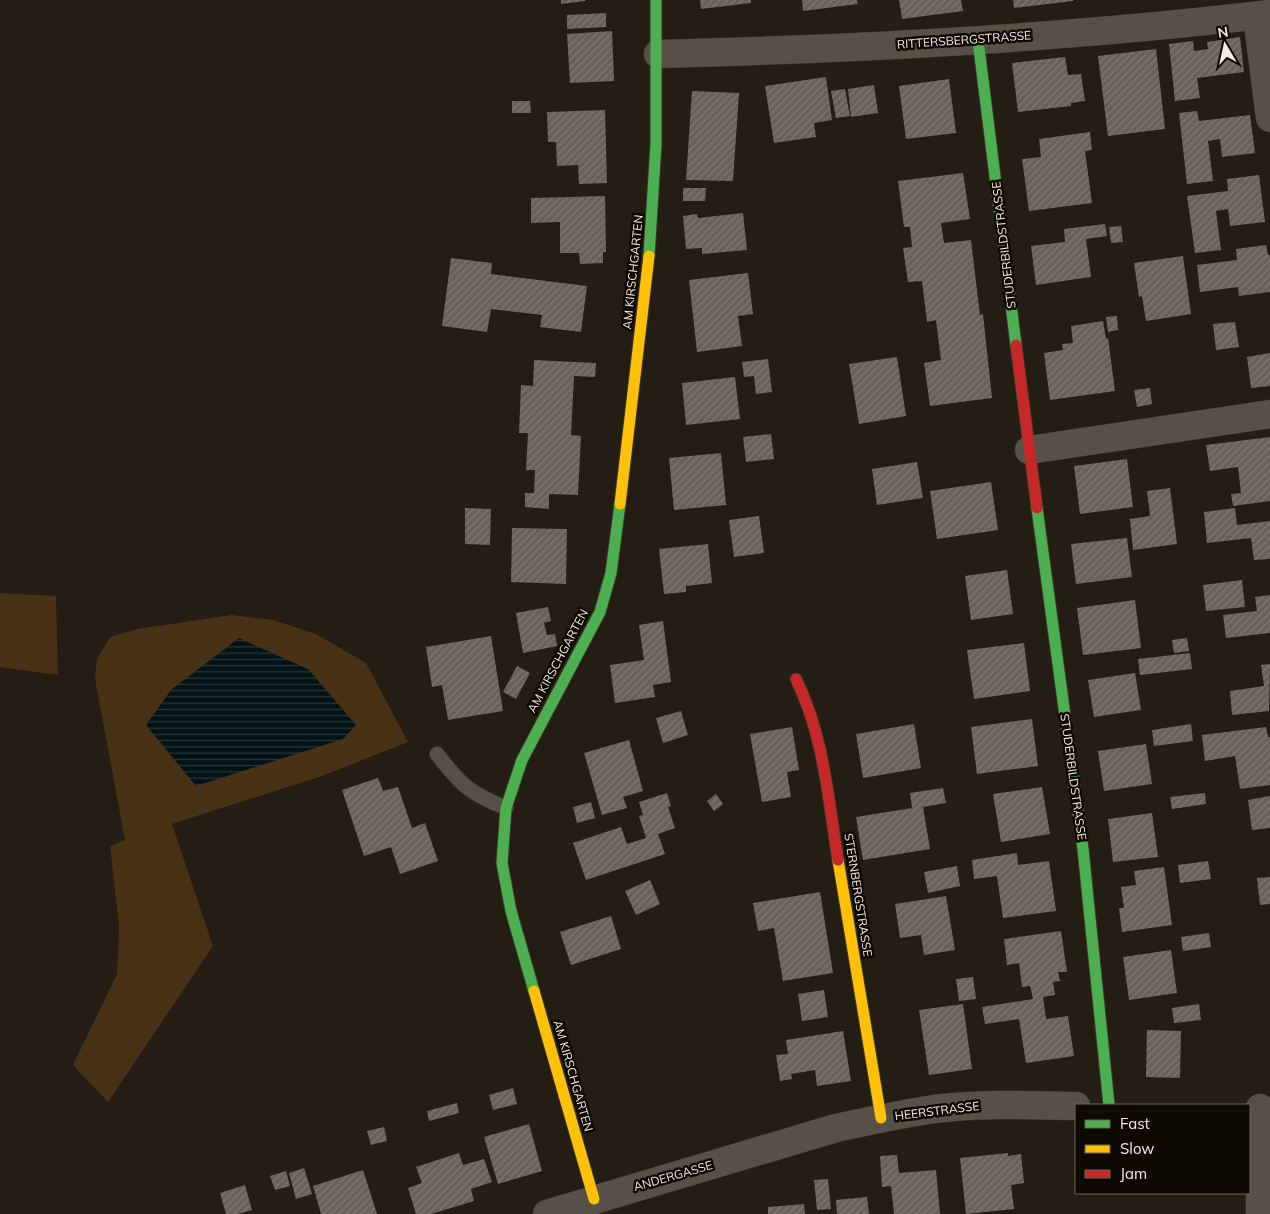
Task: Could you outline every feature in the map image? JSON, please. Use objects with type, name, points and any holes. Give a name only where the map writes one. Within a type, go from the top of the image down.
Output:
[{"type":"street","name":"AM KIRSCHGARTEN","points":[[596,1206],[511,911],[502,864],[506,808],[522,760],[600,612],[610,573],[651,247],[657,151],[658,54],[656,0]]},
{"type":"street","name":"RITTERSBERGSTRASSE","points":[[658,54],[817,50],[978,40],[1264,15]]},
{"type":"street","points":[[1264,15],[1270,118]]},
{"type":"street","name":"STUDERBILDSTRASSE","points":[[978,40],[1029,450],[1083,849],[1109,1104]]},
{"type":"street","points":[[1029,450],[1270,414]]},
{"type":"street","name":"STERNBERGSTRASSE","points":[[796,679],[810,708],[818,736],[881,1118]]},
{"type":"street","name":"HEERSTRASSE","points":[[800,1139],[881,1118],[936,1109],[990,1105],[1075,1106]]},
{"type":"street","points":[[1260,1108],[1260,1214]]},
{"type":"street","name":"ANDERGASSE","points":[[547,1214],[596,1206],[800,1139]]},
{"type":"lane","points":[[437,754],[461,784],[478,797],[506,808]]},
{"type":"shaded area","points":[[0,593],[56,596],[58,675],[0,667]]},
{"type":"shaded area","points":[[232,615],[273,620],[316,634],[366,663],[408,742],[322,776],[172,824],[213,946],[108,1102],[73,1065],[117,974],[119,925],[110,846],[125,840],[95,679],[97,659],[110,637],[137,629]]},
{"type":"shaded area","points":[[239,638],[308,669],[356,725],[343,739],[196,786],[146,725],[171,690]]},
{"type":"building","points":[[561,0],[585,0],[585,1],[561,4]]},
{"type":"building","points":[[700,0],[751,0],[751,3],[701,9]]},
{"type":"building","points":[[802,0],[857,0],[858,4],[803,11]]},
{"type":"building","points":[[899,0],[961,0],[963,11],[902,19]]},
{"type":"building","points":[[1013,0],[1073,0],[1073,1],[1014,8]]},
{"type":"building","points":[[606,13],[606,27],[567,29],[567,15]]},
{"type":"building","points":[[612,31],[614,81],[570,83],[567,34]]},
{"type":"building","points":[[1240,37],[1244,72],[1197,78],[1200,98],[1175,101],[1169,44],[1193,41],[1194,51],[1208,49],[1207,42]]},
{"type":"building","points":[[1156,49],[1165,129],[1108,136],[1098,56]]},
{"type":"building","points":[[1065,57],[1068,75],[1081,74],[1085,101],[1071,103],[1071,106],[1018,112],[1012,63]]},
{"type":"building","points":[[826,77],[832,120],[814,123],[816,137],[774,143],[765,86]]},
{"type":"building","points":[[949,79],[956,133],[906,139],[899,86]]},
{"type":"building","points":[[874,85],[878,113],[851,117],[848,89]]},
{"type":"building","points":[[845,89],[850,116],[836,118],[831,91]]},
{"type":"building","points":[[692,91],[739,93],[733,181],[686,180]]},
{"type":"building","points":[[512,101],[530,101],[531,113],[512,113]]},
{"type":"building","points":[[605,110],[607,183],[579,184],[578,165],[557,166],[556,142],[548,142],[547,112]]},
{"type":"building","points":[[1197,111],[1199,121],[1250,115],[1255,153],[1222,157],[1220,139],[1208,141],[1213,181],[1187,184],[1179,113]]},
{"type":"building","points":[[1090,132],[1092,150],[1085,151],[1092,203],[1029,211],[1022,159],[1041,157],[1039,139]]},
{"type":"building","points":[[963,173],[970,219],[941,223],[944,243],[971,240],[980,315],[983,314],[992,398],[930,406],[924,363],[941,360],[936,320],[927,322],[922,281],[908,282],[903,248],[912,247],[910,227],[904,227],[898,181]]},
{"type":"building","points":[[1259,175],[1265,222],[1230,226],[1228,209],[1216,211],[1221,250],[1195,253],[1187,196],[1228,191],[1227,179]]},
{"type":"building","points":[[683,188],[706,188],[705,201],[683,201]]},
{"type":"building","points":[[605,196],[606,252],[603,252],[603,263],[580,264],[579,253],[560,253],[560,222],[531,223],[531,198]]},
{"type":"building","points":[[743,213],[747,250],[702,254],[702,248],[686,249],[683,216],[697,214],[698,218]]},
{"type":"building","points":[[1105,224],[1107,236],[1086,239],[1091,277],[1036,285],[1031,246],[1065,242],[1064,229]]},
{"type":"building","points":[[1121,226],[1123,242],[1111,243],[1109,227]]},
{"type":"building","points":[[1266,245],[1268,255],[1270,255],[1270,292],[1239,296],[1238,287],[1200,292],[1197,265],[1237,260],[1236,249]]},
{"type":"building","points":[[1183,256],[1191,314],[1146,321],[1142,296],[1139,297],[1134,263]]},
{"type":"building","points":[[451,258],[492,263],[491,274],[587,286],[581,332],[540,327],[542,315],[491,309],[487,332],[442,326]]},
{"type":"building","points":[[748,273],[753,314],[738,316],[742,346],[697,352],[689,280]]},
{"type":"building","points":[[1117,316],[1118,330],[1108,332],[1106,317]]},
{"type":"building","points":[[1103,321],[1106,339],[1108,338],[1115,391],[1050,400],[1044,353],[1063,350],[1062,344],[1073,343],[1071,326]]},
{"type":"building","points":[[1235,322],[1239,347],[1216,350],[1213,324]]},
{"type":"building","points":[[1270,353],[1270,386],[1251,388],[1247,357]]},
{"type":"building","points":[[897,357],[906,416],[859,424],[849,364]]},
{"type":"building","points":[[768,359],[772,392],[756,394],[754,376],[744,377],[742,362]]},
{"type":"building","points":[[534,360],[596,363],[595,377],[574,376],[571,435],[581,436],[578,495],[549,494],[549,509],[525,507],[525,493],[534,493],[535,470],[526,470],[528,433],[519,433],[521,385],[533,386]]},
{"type":"building","points":[[735,377],[740,419],[686,425],[682,383]]},
{"type":"building","points":[[1150,388],[1152,404],[1137,407],[1134,390]]},
{"type":"building","points":[[771,434],[774,459],[746,462],[743,437]]},
{"type":"building","points":[[1270,437],[1270,501],[1233,506],[1231,494],[1241,493],[1238,467],[1210,471],[1206,445]]},
{"type":"building","points":[[721,453],[726,505],[674,510],[669,458]]},
{"type":"building","points":[[1127,459],[1133,507],[1080,514],[1074,466]]},
{"type":"building","points":[[917,462],[923,498],[877,505],[872,469]]},
{"type":"building","points":[[991,482],[998,530],[937,539],[930,491]]},
{"type":"building","points":[[1170,488],[1177,544],[1133,550],[1130,519],[1150,516],[1147,491]]},
{"type":"building","points":[[465,508],[491,509],[490,545],[465,544]]},
{"type":"building","points":[[1235,508],[1237,525],[1270,521],[1270,559],[1254,560],[1251,538],[1207,543],[1204,512]]},
{"type":"building","points":[[759,516],[764,553],[734,557],[729,520]]},
{"type":"building","points":[[512,528],[567,529],[566,584],[511,582]]},
{"type":"building","points":[[1127,538],[1132,577],[1076,584],[1071,544]]},
{"type":"building","points":[[708,544],[712,583],[686,586],[686,592],[664,594],[659,549]]},
{"type":"building","points":[[1007,570],[1013,614],[971,620],[965,576]]},
{"type":"building","points":[[1242,580],[1245,607],[1206,611],[1203,585]]},
{"type":"building","points":[[1270,595],[1270,633],[1226,638],[1223,615],[1257,611],[1255,597]]},
{"type":"building","points":[[1135,600],[1141,648],[1083,655],[1077,608]]},
{"type":"building","points":[[548,607],[551,621],[544,623],[547,635],[555,634],[557,646],[523,653],[516,613]]},
{"type":"building","points":[[663,621],[671,682],[653,685],[655,697],[615,703],[610,665],[644,660],[639,625]]},
{"type":"building","points":[[491,636],[503,711],[448,720],[442,685],[432,687],[426,647]]},
{"type":"building","points":[[1187,638],[1189,651],[1174,653],[1172,640]]},
{"type":"building","points":[[1024,643],[1030,691],[974,699],[967,650]]},
{"type":"building","points":[[1190,653],[1192,669],[1140,675],[1138,659]]},
{"type":"building","points":[[1270,664],[1269,711],[1232,715],[1230,691],[1264,686],[1261,665]]},
{"type":"building","points":[[517,666],[530,673],[516,699],[503,692]]},
{"type":"building","points":[[1135,673],[1141,710],[1094,717],[1088,680]]},
{"type":"building","points":[[681,711],[688,735],[663,743],[656,718]]},
{"type":"building","points":[[1032,719],[1038,766],[977,774],[971,727]]},
{"type":"building","points":[[914,724],[921,768],[863,778],[856,734]]},
{"type":"building","points":[[1191,724],[1193,741],[1154,746],[1152,730]]},
{"type":"building","points":[[792,727],[799,770],[787,772],[791,797],[762,802],[750,734]]},
{"type":"building","points":[[1266,727],[1268,737],[1270,737],[1270,785],[1240,789],[1235,756],[1205,761],[1202,735]]},
{"type":"building","points":[[629,740],[643,791],[623,797],[627,808],[602,815],[584,753]]},
{"type":"building","points":[[1146,744],[1152,784],[1104,791],[1098,751]]},
{"type":"building","points":[[378,778],[383,791],[398,787],[412,828],[425,823],[438,861],[400,874],[391,847],[364,856],[342,790]]},
{"type":"building","points":[[1042,787],[1050,834],[1001,842],[993,794]]},
{"type":"building","points":[[943,788],[946,803],[923,807],[930,849],[863,860],[856,817],[912,808],[910,793]]},
{"type":"building","points":[[667,793],[671,806],[668,807],[675,828],[658,834],[665,854],[586,880],[573,843],[621,827],[627,844],[646,838],[639,816],[643,815],[639,802]]},
{"type":"building","points":[[1205,793],[1206,804],[1172,809],[1170,797]]},
{"type":"building","points":[[716,794],[723,804],[714,811],[707,801]]},
{"type":"building","points":[[1270,796],[1270,828],[1252,830],[1248,800]]},
{"type":"building","points":[[591,802],[595,818],[577,823],[573,807]]},
{"type":"building","points":[[1152,813],[1158,857],[1113,862],[1108,819]]},
{"type":"building","points":[[1017,853],[1018,865],[1049,861],[1056,911],[1003,918],[997,876],[974,879],[972,860]]},
{"type":"building","points":[[1208,861],[1211,879],[1180,883],[1178,865]]},
{"type":"building","points":[[957,866],[960,886],[928,893],[924,872]]},
{"type":"building","points":[[1164,867],[1172,925],[1122,932],[1119,908],[1124,908],[1121,887],[1136,885],[1134,871]]},
{"type":"building","points":[[1270,877],[1270,904],[1260,905],[1257,878]]},
{"type":"building","points":[[650,880],[660,904],[636,915],[625,891]]},
{"type":"building","points":[[820,892],[833,973],[783,981],[774,928],[758,931],[753,903]]},
{"type":"building","points":[[946,896],[955,950],[924,955],[921,935],[900,938],[895,904]]},
{"type":"building","points":[[611,916],[621,949],[571,965],[560,932]]},
{"type":"building","points":[[1061,931],[1067,972],[1058,972],[1060,981],[1053,982],[1055,995],[1043,997],[1046,1019],[1068,1016],[1074,1056],[1026,1063],[1019,1019],[985,1024],[982,1007],[1033,999],[1030,986],[1022,987],[1019,963],[1007,965],[1004,939]]},
{"type":"building","points":[[1209,933],[1211,947],[1183,951],[1181,937]]},
{"type":"building","points":[[1171,950],[1177,993],[1129,1000],[1123,957]]},
{"type":"building","points":[[973,977],[976,999],[959,1001],[956,979]]},
{"type":"building","points":[[824,990],[828,1017],[802,1021],[798,994]]},
{"type":"building","points":[[963,1004],[972,1069],[929,1075],[919,1010]]},
{"type":"building","points":[[1199,1004],[1201,1020],[1174,1023],[1172,1008]]},
{"type":"building","points":[[1147,1030],[1181,1031],[1180,1078],[1146,1077]]},
{"type":"building","points":[[843,1031],[851,1081],[817,1086],[815,1070],[791,1074],[792,1079],[780,1081],[776,1055],[788,1054],[786,1040]]},
{"type":"building","points":[[513,1088],[517,1104],[493,1110],[489,1095]]},
{"type":"building","points":[[457,1103],[459,1113],[429,1121],[427,1111]]},
{"type":"building","points":[[529,1124],[542,1171],[498,1184],[484,1137]]},
{"type":"building","points":[[384,1127],[387,1141],[371,1145],[367,1131]]},
{"type":"building","points":[[459,1153],[463,1165],[484,1159],[492,1182],[471,1189],[474,1201],[431,1214],[416,1214],[408,1188],[422,1183],[416,1167]]},
{"type":"building","points":[[1008,1153],[1008,1156],[1021,1154],[1024,1183],[1011,1185],[1014,1209],[966,1214],[960,1158]]},
{"type":"building","points":[[897,1155],[899,1173],[936,1170],[940,1214],[894,1214],[891,1186],[882,1187],[880,1156]]},
{"type":"building","points":[[304,1168],[312,1194],[296,1199],[289,1173]]},
{"type":"building","points":[[363,1170],[377,1214],[321,1214],[313,1186]]},
{"type":"building","points":[[286,1171],[290,1186],[275,1190],[270,1176]]},
{"type":"building","points":[[828,1179],[831,1209],[817,1210],[814,1180]]},
{"type":"building","points":[[245,1185],[252,1210],[238,1214],[226,1214],[220,1193]]},
{"type":"building","points":[[867,1197],[869,1214],[837,1214],[836,1200]]},
{"type":"building","points":[[804,1204],[805,1214],[768,1214],[768,1207]]},
{"type":"traffic: fast","points":[[649,256],[656,144],[656,0]]},
{"type":"traffic: fast","points":[[978,40],[1016,345]]},
{"type":"traffic: fast","points":[[534,991],[511,911],[502,863],[506,808],[522,760],[600,612],[611,573],[620,504]]},
{"type":"traffic: fast","points":[[1037,508],[1083,849],[1109,1104]]},
{"type":"traffic: slow","points":[[620,504],[649,256]]},
{"type":"traffic: slow","points":[[838,860],[881,1118]]},
{"type":"traffic: slow","points":[[534,991],[594,1199]]},
{"type":"traffic: jam","points":[[1016,345],[1037,508]]},
{"type":"traffic: jam","points":[[796,679],[813,723],[819,745],[838,860]]}]
